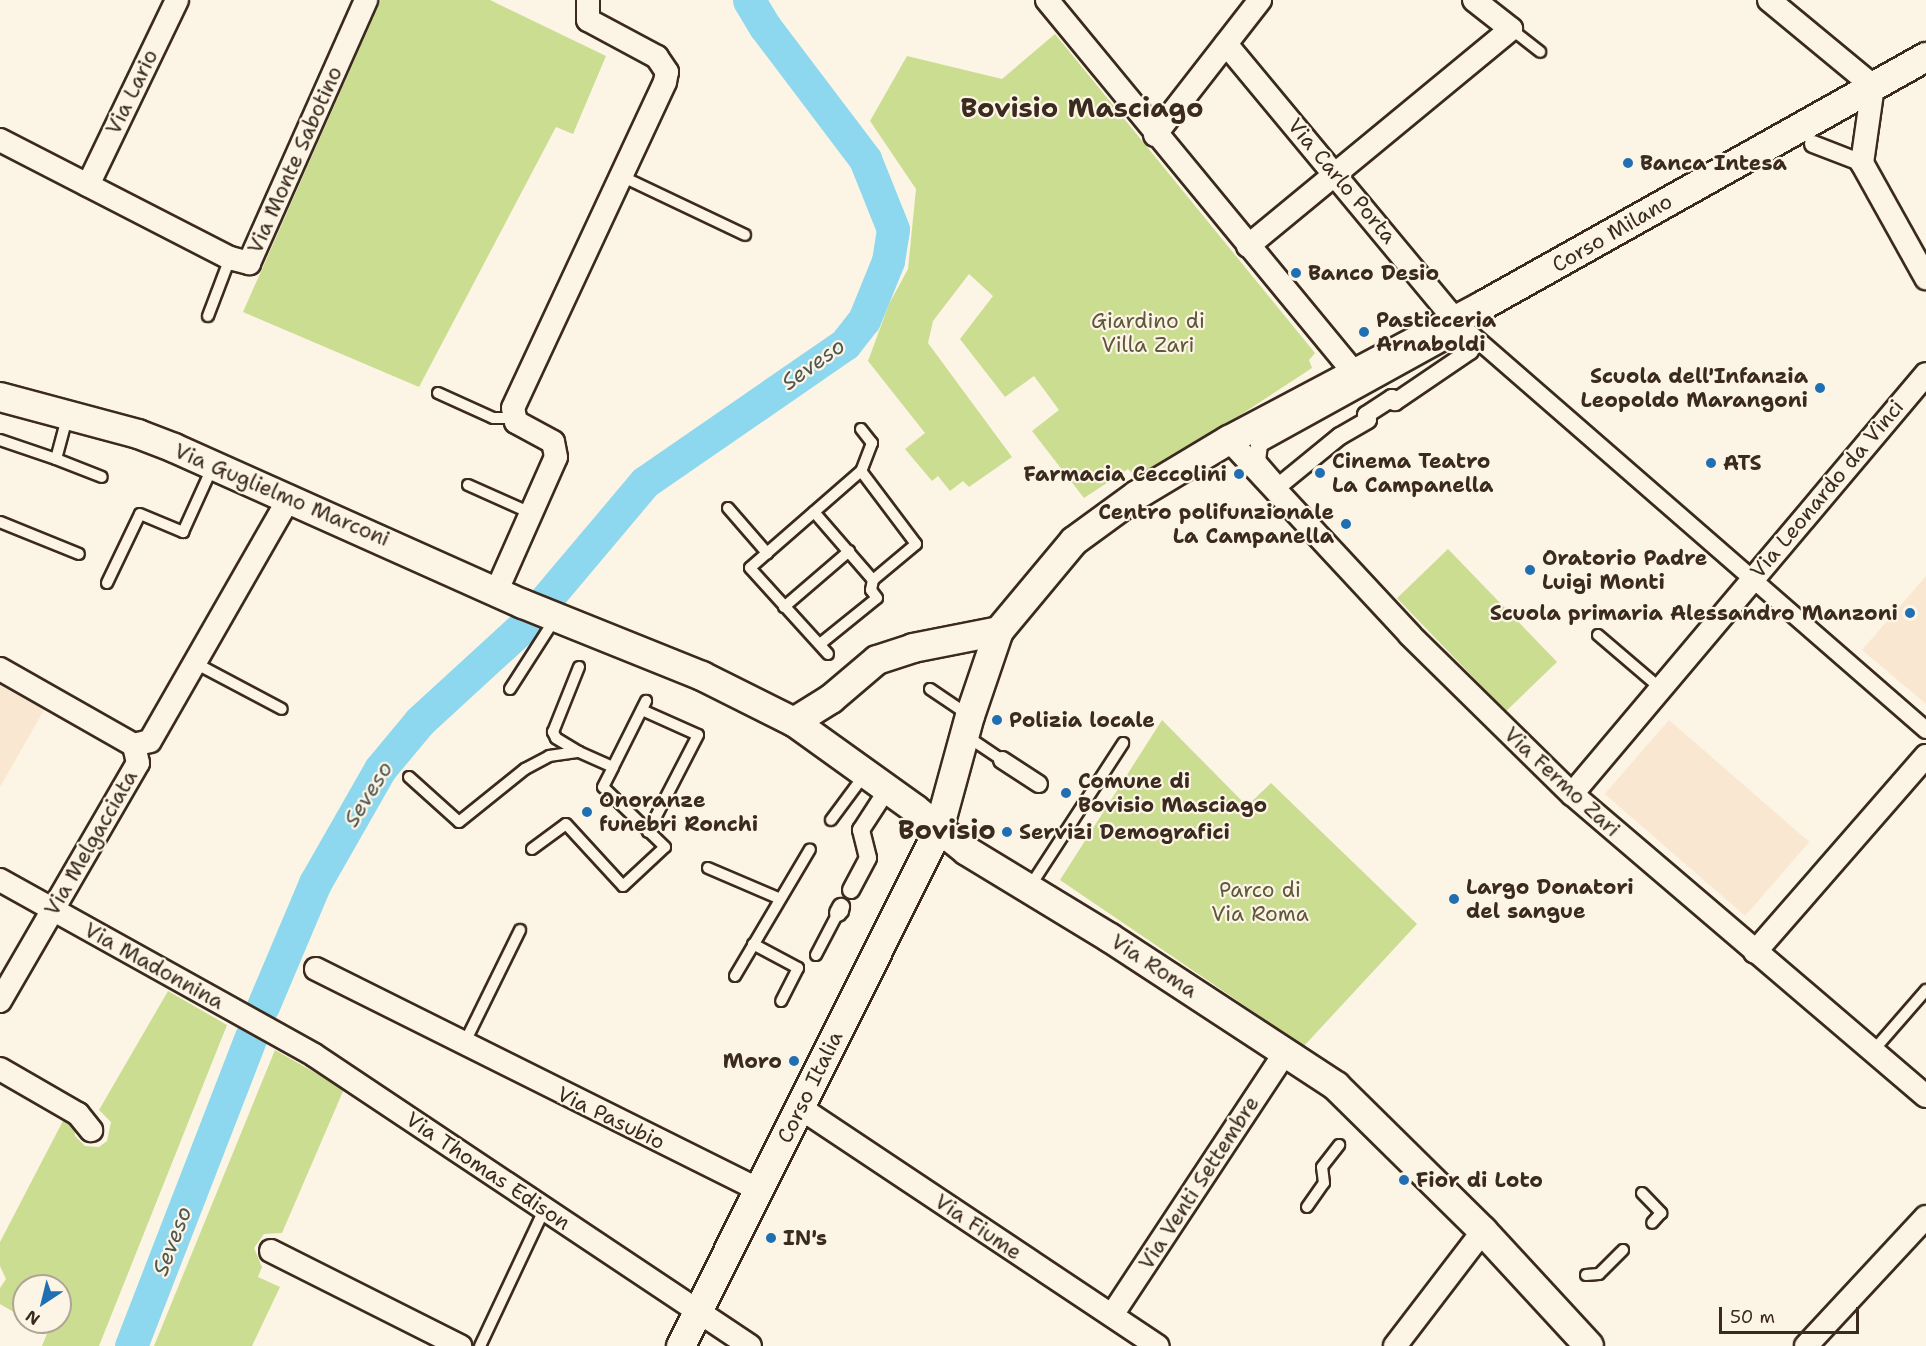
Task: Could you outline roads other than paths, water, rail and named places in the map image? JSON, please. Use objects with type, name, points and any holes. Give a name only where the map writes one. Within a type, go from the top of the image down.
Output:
[{"type":"street","name":"Via Lario","points":[[88,185],[177,0]]},
{"type":"street","name":"Via Monte Sabotino","points":[[0,140],[241,264],[254,256],[366,0]]},
{"type":"street","points":[[497,590],[556,450],[553,442],[514,418],[513,408],[623,177],[667,72],[657,57],[588,20],[588,0]]},
{"type":"street","points":[[1047,0],[1155,135],[1354,373]]},
{"type":"street","points":[[1155,135],[1260,0]]},
{"type":"street","points":[[1248,246],[1510,29],[1474,0]]},
{"type":"street","points":[[1769,0],[1873,86],[1862,163],[1926,279]]},
{"type":"street","name":"Via Carlo Porta","points":[[1226,44],[1463,328]]},
{"type":"street","name":"Corso Milano","points":[[1229,440],[1354,373],[1463,328],[1926,57]]},
{"type":"street","points":[[1813,144],[1862,163]]},
{"type":"street","points":[[1463,328],[1926,730]]},
{"type":"street","points":[[1456,338],[1470,351],[1395,402],[1392,398],[1366,415],[1368,420],[1340,436],[1275,488],[1257,461],[1259,444],[1444,342],[1456,338]]},
{"type":"street","name":"Via Leonardo da Vinci","points":[[1572,794],[1926,374]]},
{"type":"street","name":"Via Guglielmo Marconi","points":[[0,397],[138,434],[290,497],[497,590],[523,604],[550,624],[661,665],[794,722],[939,829]]},
{"type":"street","points":[[794,722],[831,699],[844,677],[877,660],[903,650],[999,631],[1080,535],[1229,440]]},
{"type":"street","name":"Via Fermo Zari","points":[[1229,440],[1473,700],[1572,794],[1926,1096]]},
{"type":"street","name":"Via Melgacciata","points":[[0,1001],[138,763],[134,745],[150,741],[290,497]]},
{"type":"street","name":"Corso Italia","points":[[681,1346],[799,1107],[880,930],[939,829],[967,725],[999,631]]},
{"type":"street","points":[[956,638],[973,652],[982,679]]},
{"type":"street","points":[[0,669],[134,745]]},
{"type":"street","points":[[1755,952],[1926,756]]},
{"type":"street","points":[[1002,760],[1039,784]]},
{"type":"street","points":[[851,890],[867,858],[861,830],[882,798]]},
{"type":"street","name":"Via Roma","points":[[939,829],[967,851],[1286,1051],[1360,1115],[1556,1302],[1589,1346]]},
{"type":"street","name":"Via Madonnina","points":[[0,880],[276,1033]]},
{"type":"street","name":"Via Pasubio","points":[[316,969],[464,1045],[759,1190]]},
{"type":"street","name":"Via Thomas Edison","points":[[276,1033],[545,1208],[750,1346]]},
{"type":"street","name":"Via Venti Settembre","points":[[1112,1316],[1286,1051]]},
{"type":"street","points":[[0,1069],[78,1114],[91,1130]]},
{"type":"street","name":"Via Fiume","points":[[799,1107],[1112,1316],[1130,1338],[1158,1346]]},
{"type":"street","points":[[1806,1346],[1926,1217]]},
{"type":"street","points":[[1395,1346],[1483,1231]]},
{"type":"street","points":[[271,1251],[460,1346]]},
{"type":"lane","points":[[1510,29],[1540,52]]},
{"type":"lane","points":[[623,177],[745,235]]},
{"type":"lane","points":[[208,316],[230,258]]},
{"type":"lane","points":[[438,393],[493,418],[514,418]]},
{"type":"lane","points":[[56,459],[68,415]]},
{"type":"lane","points":[[828,654],[750,568],[861,471],[872,443],[861,429]]},
{"type":"lane","points":[[0,440],[102,477]]},
{"type":"lane","points":[[107,583],[140,514],[183,532],[213,465]]},
{"type":"lane","points":[[819,644],[877,598],[872,590],[873,580],[916,544],[861,471]]},
{"type":"lane","points":[[468,485],[531,513]]},
{"type":"lane","points":[[729,508],[767,554]]},
{"type":"lane","points":[[814,512],[873,580]]},
{"type":"lane","points":[[0,522],[79,554]]},
{"type":"lane","points":[[784,607],[849,551]]},
{"type":"lane","points":[[510,689],[550,624]]},
{"type":"lane","points":[[1598,635],[1660,688]]},
{"type":"lane","points":[[195,663],[282,709]]},
{"type":"lane","points":[[579,666],[553,732],[556,738],[579,752],[613,767]]},
{"type":"lane","points":[[930,689],[1002,760]]},
{"type":"lane","points":[[532,849],[566,824],[622,886],[665,847],[648,832],[603,787],[644,706],[700,730],[648,832]]},
{"type":"lane","points":[[1029,889],[1123,743]]},
{"type":"lane","points":[[409,777],[459,822],[525,769],[549,756],[579,752]]},
{"type":"lane","points":[[831,820],[865,773]]},
{"type":"lane","points":[[735,976],[778,898],[810,849]]},
{"type":"lane","points":[[708,868],[778,898]]},
{"type":"lane","points":[[816,955],[842,911]]},
{"type":"lane","points":[[464,1045],[520,930]]},
{"type":"lane","points":[[753,944],[798,968],[780,1001]]},
{"type":"lane","points":[[1873,1051],[1926,990]]},
{"type":"lane","points":[[1307,1207],[1324,1183],[1322,1167],[1339,1145]]},
{"type":"lane","points":[[1642,1193],[1661,1214],[1652,1223]]},
{"type":"lane","points":[[480,1346],[545,1208]]},
{"type":"lane","points":[[1586,1275],[1599,1274],[1623,1250]]},
{"type":"waterway","name":"Seveso","points":[[543,603],[645,482],[845,344],[864,320],[888,261],[893,229],[865,159],[765,27],[749,0]]},
{"type":"waterway","name":"Seveso","points":[[263,1006],[315,883],[380,769],[420,721],[529,621]]},
{"type":"waterway","name":"Seveso","points":[[131,1346],[251,1036]]},
{"type":"place","name":"Banca Intesa","points":[[1628,163]]},
{"type":"place","name":"Banco Desio","points":[[1296,273]]},
{"type":"place","name":"Pasticceria Arnaboldi","points":[[1364,332]]},
{"type":"place","name":"Scuola dell'Infanzia Leopoldo Marangoni","points":[[1820,388]]},
{"type":"place","name":"ATS","points":[[1711,463]]},
{"type":"place","name":"Cinema Teatro La Campanella","points":[[1320,473]]},
{"type":"place","name":"Farmacia Ceccolini","points":[[1239,474]]},
{"type":"place","name":"Centro polifunzionale La Campanella","points":[[1346,524]]},
{"type":"place","name":"Oratorio Padre Luigi Monti","points":[[1530,570]]},
{"type":"place","name":"Scuola primaria Alessandro Manzoni","points":[[1910,613]]},
{"type":"place","name":"Polizia locale","points":[[997,720]]},
{"type":"place","name":"Comune di Bovisio Masciago","points":[[1066,793]]},
{"type":"place","name":"Onoranze funebri Ronchi","points":[[587,812]]},
{"type":"place","name":"Servizi Demografici","points":[[1007,832]]},
{"type":"place","name":"Largo Donatori del sangue","points":[[1454,899]]},
{"type":"place","name":"Moro","points":[[794,1061]]},
{"type":"place","name":"Fior di Loto","points":[[1404,1180]]},
{"type":"place","name":"IN's","points":[[771,1238]]},
{"type":"district","name":"Bovisio Masciago","points":[[1082,108]]},
{"type":"district","name":"Bovisio","points":[[947,830]]},
{"type":"park label","name":"Giardino di Villa Zari","points":[[1148,333]]},
{"type":"park label","name":"Parco di Via Roma","points":[[1260,902]]}]
